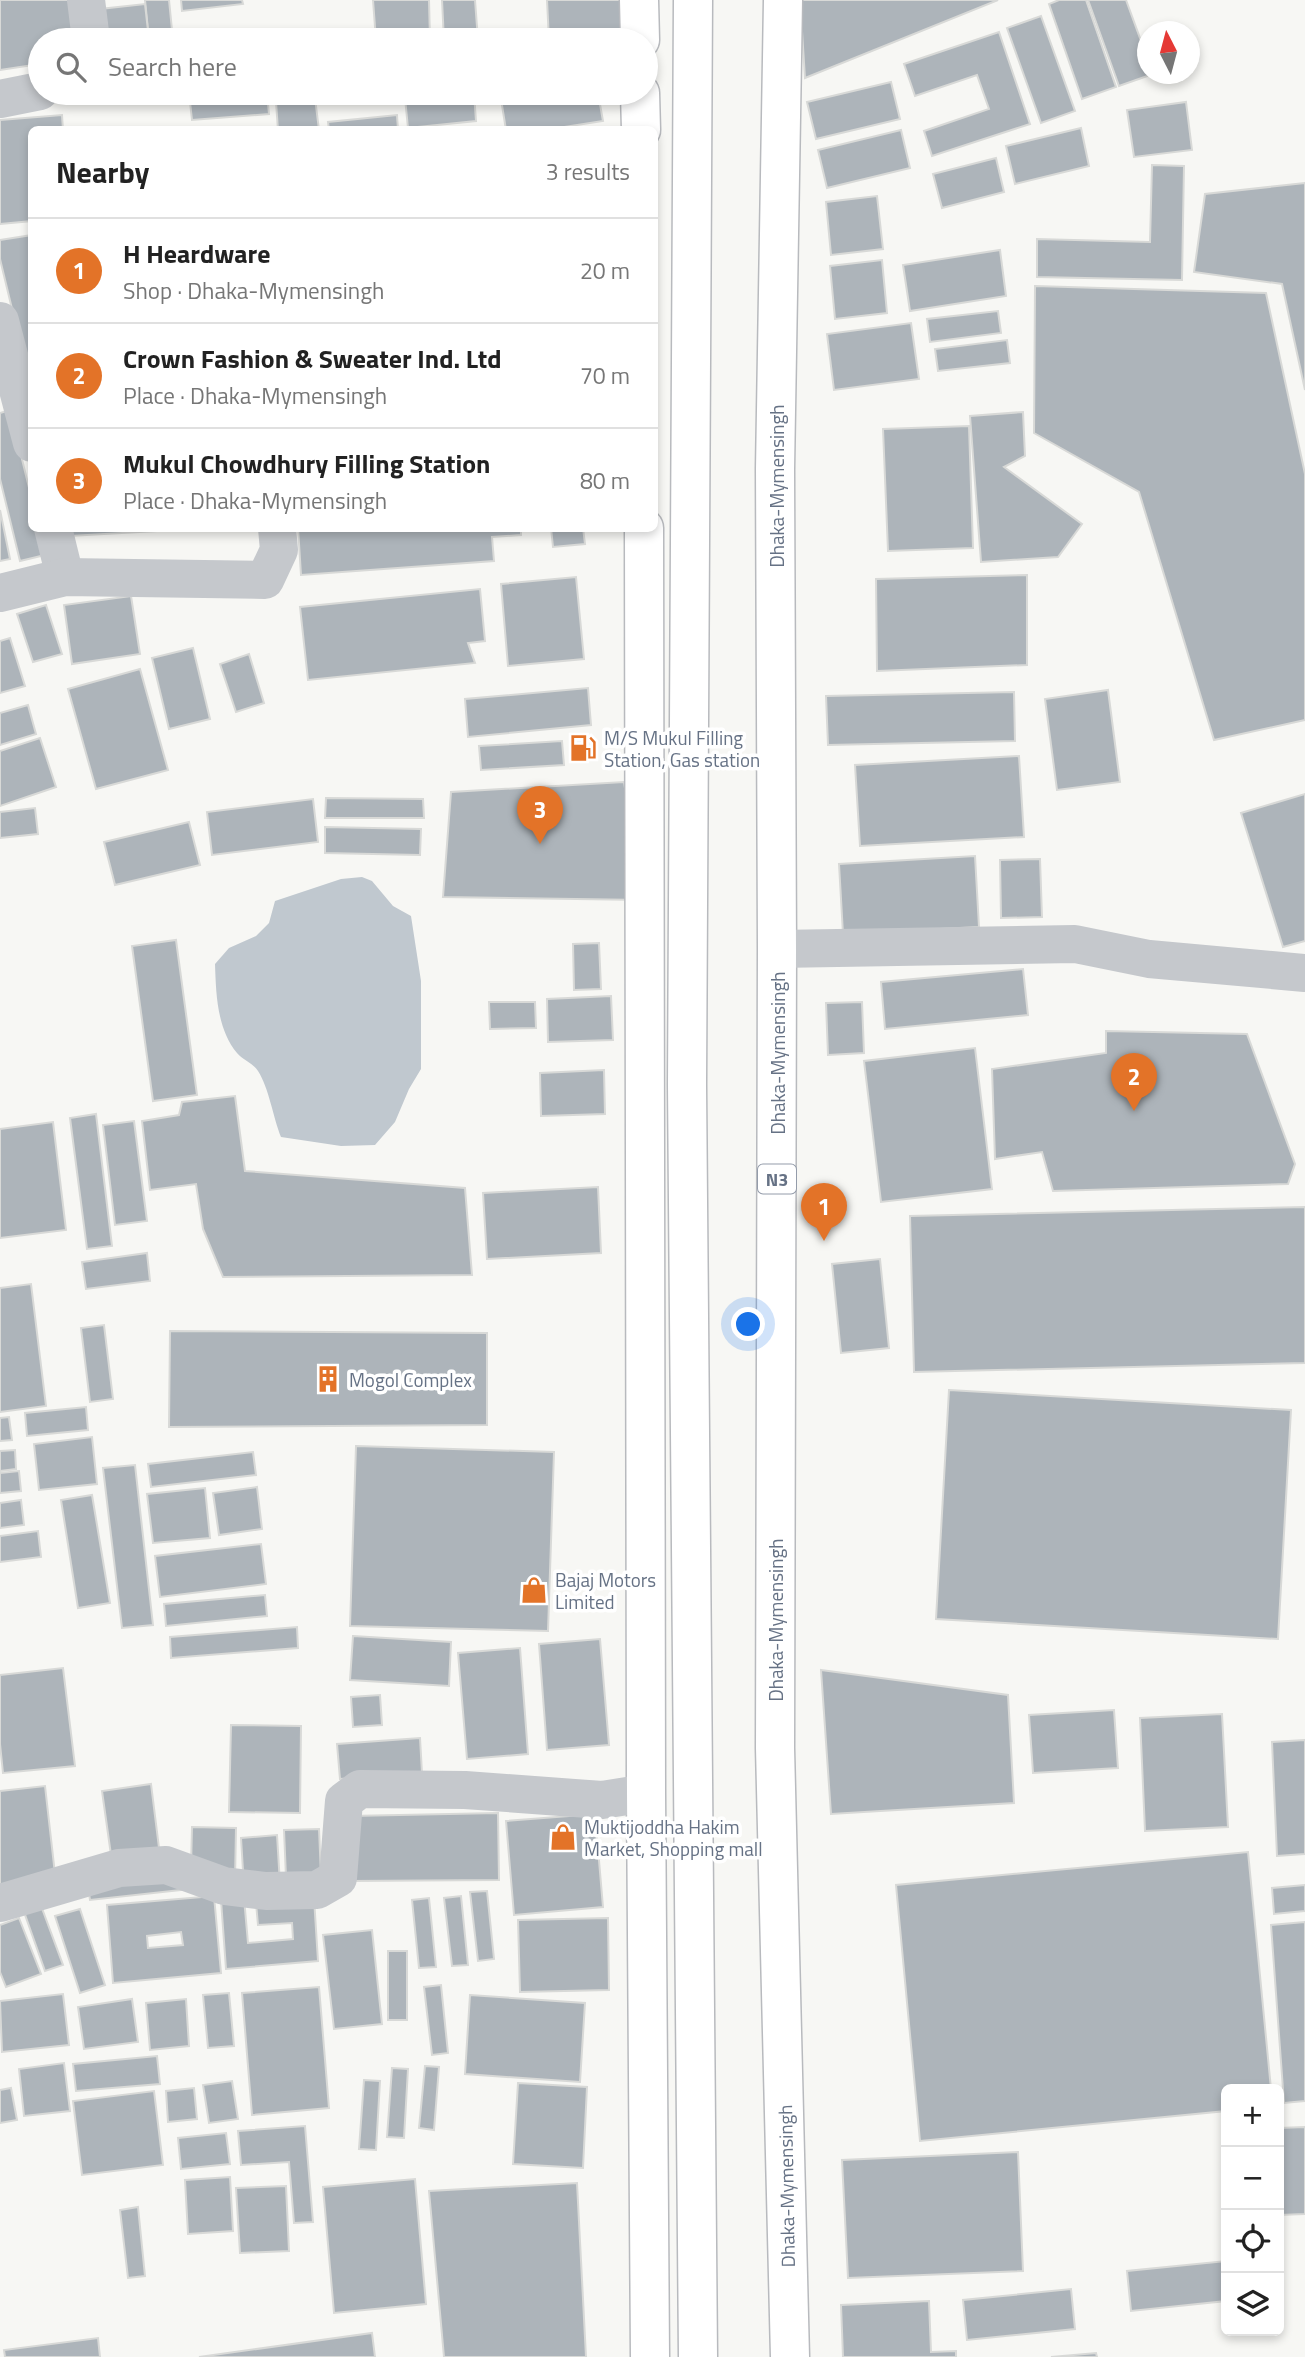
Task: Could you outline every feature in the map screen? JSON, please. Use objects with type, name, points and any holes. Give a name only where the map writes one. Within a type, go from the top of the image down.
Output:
[{"type":"highway","points":[[639,0],[640,28]]},
{"type":"highway","points":[[693,0],[687,1099],[698,2357]]},
{"type":"highway","name":"Dhaka-Mymensingh","points":[[783,0],[775,469],[775,1748],[790,2357]]},
{"type":"highway","points":[[640,105],[641,126]]},
{"type":"highway","points":[[644,532],[646,1793],[650,2357]]},
{"type":"street","points":[[86,0],[90,28]]},
{"type":"street","points":[[0,99],[28,93]]},
{"type":"street","points":[[0,321],[28,428]]},
{"type":"street","points":[[54,532],[65,577]]},
{"type":"street","points":[[0,593],[65,577],[265,580],[279,550],[277,532]]},
{"type":"street","points":[[777,949],[1074,944],[1149,958],[1305,973]]},
{"type":"street","points":[[0,1903],[119,1868],[166,1865],[224,1886],[266,1891],[317,1890],[338,1878],[344,1801],[360,1789],[465,1790],[602,1800],[646,1793]]},
{"type":"shaded area","points":[[362,877],[372,881],[393,906],[411,916],[421,981],[421,1069],[395,1122],[375,1145],[341,1146],[281,1137],[262,1078],[256,1068],[237,1053],[225,1033],[217,999],[215,964],[229,948],[256,936],[269,923],[275,901],[341,879]]},
{"type":"building","points":[[0,0],[77,0],[81,28],[28,28],[28,66],[0,70]]},
{"type":"building","points":[[145,0],[169,0],[172,28],[148,28]]},
{"type":"building","points":[[181,0],[242,0],[243,4],[182,11]]},
{"type":"building","points":[[373,0],[429,0],[430,28],[375,28]]},
{"type":"building","points":[[442,0],[475,0],[477,28],[443,28]]},
{"type":"building","points":[[547,0],[621,0],[622,28],[548,28]]},
{"type":"building","points":[[800,0],[998,0],[805,78]]},
{"type":"building","points":[[1059,0],[1086,0],[1116,87],[1082,99],[1049,4]]},
{"type":"building","points":[[1088,0],[1126,0],[1137,30],[1137,80],[1119,86]]},
{"type":"building","points":[[145,4],[148,28],[93,28],[91,10]]},
{"type":"building","points":[[1041,16],[1075,111],[1041,123],[1007,28]]},
{"type":"building","points":[[999,32],[1030,124],[932,156],[924,131],[989,109],[977,75],[915,96],[904,64]]},
{"type":"building","points":[[891,82],[900,119],[816,139],[807,102]]},
{"type":"building","points":[[1186,102],[1192,150],[1134,157],[1127,110]]},
{"type":"building","points":[[190,105],[268,105],[269,114],[192,120]]},
{"type":"building","points":[[276,105],[316,105],[318,126],[278,126]]},
{"type":"building","points":[[406,105],[475,105],[476,121],[408,126]]},
{"type":"building","points":[[502,105],[600,105],[603,121],[571,126],[505,126]]},
{"type":"building","points":[[62,115],[63,126],[28,126],[28,221],[0,224],[0,120]]},
{"type":"building","points":[[397,115],[398,126],[328,126],[328,122]]},
{"type":"building","points":[[1081,128],[1089,166],[1015,184],[1006,146]]},
{"type":"building","points":[[901,130],[910,168],[827,188],[818,150]]},
{"type":"building","points":[[996,158],[1004,192],[942,208],[933,174]]},
{"type":"building","points":[[1152,165],[1184,166],[1182,280],[1037,277],[1037,239],[1150,242]]},
{"type":"building","points":[[1305,183],[1305,390],[1282,284],[1194,272],[1205,194]]},
{"type":"building","points":[[877,196],[883,249],[831,255],[826,202]]},
{"type":"building","points":[[28,236],[28,375],[0,259],[0,240]]},
{"type":"building","points":[[1000,250],[1006,296],[910,311],[903,265]]},
{"type":"building","points":[[882,260],[887,313],[835,319],[830,266]]},
{"type":"building","points":[[1035,286],[1266,293],[1305,474],[1305,720],[1214,740],[1139,492],[1034,433]]},
{"type":"building","points":[[998,311],[1001,333],[930,342],[927,319]]},
{"type":"building","points":[[911,323],[919,379],[834,390],[827,334]]},
{"type":"building","points":[[1007,340],[1010,363],[938,371],[935,349]]},
{"type":"building","points":[[10,410],[28,484],[28,532],[39,532],[45,555],[20,561],[0,479],[0,413]]},
{"type":"building","points":[[1023,412],[1025,456],[1004,467],[1082,524],[1058,557],[981,562],[970,416]]},
{"type":"building","points":[[969,426],[973,548],[888,551],[883,429]]},
{"type":"building","points":[[0,510],[10,559],[0,561]]},
{"type":"building","points":[[70,532],[140,532],[70,536]]},
{"type":"building","points":[[298,532],[521,532],[521,535],[492,537],[494,561],[301,575]]},
{"type":"building","points":[[551,532],[584,532],[585,544],[553,547]]},
{"type":"building","points":[[1027,575],[1027,665],[877,671],[876,579]]},
{"type":"building","points":[[576,577],[584,659],[508,666],[501,584]]},
{"type":"building","points":[[480,589],[485,641],[468,643],[475,663],[308,680],[300,607]]},
{"type":"building","points":[[131,596],[140,654],[72,664],[64,605]]},
{"type":"building","points":[[46,605],[62,654],[33,662],[17,614]]},
{"type":"building","points":[[10,638],[25,686],[0,693],[0,641]]},
{"type":"building","points":[[193,648],[210,719],[169,729],[152,658]]},
{"type":"building","points":[[249,654],[264,703],[236,712],[220,664]]},
{"type":"building","points":[[140,669],[168,770],[96,789],[68,689]]},
{"type":"building","points":[[588,688],[591,725],[468,737],[465,699]]},
{"type":"building","points":[[1108,690],[1120,782],[1057,790],[1045,699]]},
{"type":"building","points":[[1014,692],[1015,741],[828,745],[826,696]]},
{"type":"building","points":[[28,705],[36,734],[0,745],[0,713]]},
{"type":"building","points":[[40,738],[56,787],[0,806],[0,751]]},
{"type":"building","points":[[562,741],[564,765],[481,770],[479,746]]},
{"type":"building","points":[[1019,756],[1024,837],[860,846],[855,765]]},
{"type":"building","points":[[624,782],[643,900],[443,897],[451,792]]},
{"type":"building","points":[[1305,794],[1305,941],[1283,947],[1241,813]]},
{"type":"building","points":[[326,798],[423,799],[424,818],[325,818]]},
{"type":"building","points":[[313,799],[318,842],[212,855],[207,812]]},
{"type":"building","points":[[35,808],[38,834],[0,838],[0,812]]},
{"type":"building","points":[[189,822],[200,865],[115,885],[104,842]]},
{"type":"building","points":[[325,827],[421,829],[420,855],[325,853]]},
{"type":"building","points":[[975,856],[979,927],[843,934],[839,864]]},
{"type":"building","points":[[1040,859],[1042,917],[1001,918],[1000,860]]},
{"type":"building","points":[[176,940],[197,1095],[153,1101],[132,946]]},
{"type":"building","points":[[599,943],[601,989],[574,990],[573,944]]},
{"type":"building","points":[[1023,969],[1028,1015],[885,1029],[881,982]]},
{"type":"building","points":[[611,996],[613,1040],[548,1042],[547,999]]},
{"type":"building","points":[[489,1002],[535,1002],[536,1028],[490,1029]]},
{"type":"building","points":[[862,1002],[864,1053],[828,1055],[826,1003]]},
{"type":"building","points":[[1106,1031],[1247,1034],[1295,1164],[1288,1184],[1053,1191],[1042,1152],[995,1159],[992,1069],[1106,1053]]},
{"type":"building","points":[[975,1048],[992,1189],[881,1202],[864,1061]]},
{"type":"building","points":[[604,1070],[605,1114],[541,1116],[540,1073]]},
{"type":"building","points":[[235,1096],[245,1171],[465,1188],[472,1275],[223,1277],[203,1229],[196,1184],[150,1190],[142,1121],[179,1115],[182,1102]]},
{"type":"building","points":[[96,1114],[112,1246],[87,1249],[70,1118]]},
{"type":"building","points":[[134,1121],[147,1221],[115,1225],[103,1125]]},
{"type":"building","points":[[53,1122],[66,1230],[0,1238],[0,1129]]},
{"type":"building","points":[[598,1187],[601,1253],[487,1259],[483,1193]]},
{"type":"building","points":[[1305,1207],[1305,1363],[914,1372],[910,1216]]},
{"type":"building","points":[[147,1253],[150,1281],[86,1289],[82,1262]]},
{"type":"building","points":[[880,1259],[889,1348],[841,1353],[832,1264]]},
{"type":"building","points":[[31,1284],[46,1406],[0,1412],[0,1288]]},
{"type":"building","points":[[104,1325],[113,1399],[90,1402],[81,1328]]},
{"type":"building","name":"Mogol Complex","points":[[170,1331],[487,1333],[487,1425],[169,1427]]},
{"type":"building","points":[[949,1390],[1291,1410],[1278,1639],[936,1619]]},
{"type":"building","points":[[86,1407],[88,1430],[27,1436],[25,1413]]},
{"type":"building","points":[[9,1417],[12,1440],[0,1441],[0,1418]]},
{"type":"building","points":[[92,1437],[97,1484],[39,1490],[34,1444]]},
{"type":"building","points":[[356,1446],[554,1452],[548,1631],[350,1626]]},
{"type":"building","points":[[15,1450],[16,1469],[0,1471],[0,1451]]},
{"type":"building","points":[[253,1452],[256,1475],[151,1487],[148,1464]]},
{"type":"building","points":[[135,1465],[153,1625],[122,1628],[103,1468]]},
{"type":"building","points":[[19,1471],[21,1491],[0,1493],[0,1473]]},
{"type":"building","points":[[257,1487],[262,1529],[219,1535],[213,1493]]},
{"type":"building","points":[[205,1488],[210,1538],[153,1543],[147,1494]]},
{"type":"building","points":[[92,1495],[110,1603],[78,1608],[61,1500]]},
{"type":"building","points":[[21,1500],[24,1525],[0,1528],[0,1503]]},
{"type":"building","points":[[38,1531],[41,1557],[0,1562],[0,1536]]},
{"type":"building","points":[[261,1544],[266,1584],[160,1597],[155,1556]]},
{"type":"building","points":[[265,1595],[267,1616],[166,1626],[164,1604]]},
{"type":"building","points":[[297,1627],[298,1648],[171,1658],[170,1637]]},
{"type":"building","points":[[353,1636],[451,1642],[449,1686],[350,1680]]},
{"type":"building","points":[[600,1639],[609,1745],[547,1750],[539,1644]]},
{"type":"building","points":[[520,1648],[528,1754],[467,1759],[458,1653]]},
{"type":"building","points":[[63,1668],[75,1766],[3,1773],[0,1744],[0,1675]]},
{"type":"building","points":[[821,1670],[1008,1695],[1014,1803],[831,1814]]},
{"type":"building","points":[[380,1695],[382,1725],[353,1727],[351,1697]]},
{"type":"building","points":[[1114,1710],[1118,1768],[1033,1773],[1029,1715]]},
{"type":"building","points":[[1222,1714],[1228,1827],[1145,1831],[1140,1718]]},
{"type":"building","points":[[231,1725],[301,1726],[300,1813],[229,1812]]},
{"type":"building","points":[[420,1738],[422,1773],[340,1779],[337,1744]]},
{"type":"building","points":[[1305,1740],[1305,1854],[1277,1856],[1272,1742]]},
{"type":"building","points":[[151,1784],[159,1848],[111,1855],[102,1791]]},
{"type":"building","points":[[45,1786],[56,1883],[0,1890],[0,1791]]},
{"type":"building","points":[[498,1813],[499,1880],[350,1881],[350,1816]]},
{"type":"building","points":[[595,1814],[603,1907],[514,1915],[506,1821]]},
{"type":"building","points":[[192,1827],[236,1828],[235,1880],[191,1867]]},
{"type":"building","points":[[319,1829],[321,1875],[286,1877],[284,1830]]},
{"type":"building","points":[[277,1835],[280,1884],[244,1887],[241,1838]]},
{"type":"building","points":[[1248,1852],[1271,2084],[1221,2084],[1221,2111],[920,2141],[896,1885]]},
{"type":"building","points":[[168,1872],[190,1889],[90,1900],[87,1881]]},
{"type":"building","points":[[1305,1885],[1305,1911],[1274,1914],[1272,1888]]},
{"type":"building","points":[[487,1891],[494,1959],[478,1961],[470,1892]]},
{"type":"building","points":[[214,1896],[221,1973],[113,1983],[107,1905]],"holes":[[[181,1932],[183,1945],[148,1948],[147,1936]]]},
{"type":"building","points":[[461,1896],[468,1965],[452,1966],[444,1898]]},
{"type":"building","points":[[244,1898],[248,1943],[293,1939],[292,1923],[258,1925],[256,1903],[314,1898],[318,1961],[226,1969],[221,1900]]},
{"type":"building","points":[[429,1898],[436,1967],[419,1968],[412,1900]]},
{"type":"building","points":[[40,1903],[63,1965],[45,1971],[23,1909]]},
{"type":"building","points":[[80,1909],[105,1985],[80,1993],[55,1916]]},
{"type":"building","points":[[19,1918],[41,1974],[6,1987],[0,1972],[0,1925]]},
{"type":"building","points":[[608,1918],[609,1990],[520,1992],[518,1920]]},
{"type":"building","points":[[1305,1922],[1305,2101],[1284,2103],[1271,1925]]},
{"type":"building","points":[[372,1930],[382,2024],[334,2029],[323,1935]]},
{"type":"building","points":[[388,1951],[407,1951],[407,2020],[388,2020]]},
{"type":"building","points":[[441,1985],[448,2053],[432,2055],[424,1987]]},
{"type":"building","points":[[319,1987],[329,2108],[252,2115],[242,1993]]},
{"type":"building","points":[[229,1993],[234,2046],[208,2048],[203,1995]]},
{"type":"building","points":[[63,1994],[69,2045],[2,2052],[0,2001]]},
{"type":"building","points":[[470,1995],[585,2003],[580,2082],[465,2074]]},
{"type":"building","points":[[132,1999],[138,2042],[84,2049],[78,2007]]},
{"type":"building","points":[[186,1999],[189,2046],[150,2050],[146,2003]]},
{"type":"building","points":[[157,2056],[160,2084],[76,2091],[73,2064]]},
{"type":"building","points":[[64,2063],[70,2111],[24,2116],[19,2069]]},
{"type":"building","points":[[425,2066],[439,2067],[434,2130],[419,2128]]},
{"type":"building","points":[[392,2068],[408,2069],[404,2138],[387,2137]]},
{"type":"building","points":[[364,2080],[380,2081],[376,2150],[359,2149]]},
{"type":"building","points":[[232,2081],[238,2119],[209,2123],[203,2085]]},
{"type":"building","points":[[518,2083],[587,2087],[583,2168],[513,2164]]},
{"type":"building","points":[[11,2088],[17,2120],[0,2123],[0,2090]]},
{"type":"building","points":[[194,2088],[197,2119],[168,2122],[166,2091]]},
{"type":"building","points":[[154,2091],[163,2165],[82,2175],[73,2101]]},
{"type":"building","points":[[305,2126],[313,2222],[294,2223],[289,2162],[241,2165],[238,2131]]},
{"type":"building","points":[[1305,2127],[1305,2214],[1284,2215],[1284,2128]]},
{"type":"building","points":[[226,2133],[230,2164],[181,2169],[178,2138]]},
{"type":"building","points":[[1018,2152],[1023,2271],[848,2278],[842,2160]]},
{"type":"building","points":[[230,2177],[233,2231],[188,2234],[185,2180]]},
{"type":"building","points":[[415,2179],[426,2304],[334,2313],[323,2187]]},
{"type":"building","points":[[577,2183],[586,2357],[444,2357],[429,2191]]},
{"type":"building","points":[[286,2186],[289,2251],[240,2253],[236,2188]]},
{"type":"building","points":[[138,2207],[145,2276],[128,2278],[120,2210]]},
{"type":"building","points":[[1221,2262],[1221,2302],[1131,2311],[1127,2271]]},
{"type":"building","points":[[1071,2289],[1075,2329],[967,2340],[963,2300]]},
{"type":"building","points":[[929,2301],[931,2352],[956,2351],[956,2357],[843,2357],[841,2305]]},
{"type":"building","points":[[372,2333],[375,2357],[199,2357]]},
{"type":"building","points":[[98,2338],[100,2357],[5,2357],[4,2350]]},
{"type":"building","points":[[1096,2353],[1097,2357],[1051,2357]]},
{"type":"place","name":"M/S Mukul Filling Station, Gas station","points":[[583,748]]},
{"type":"place","name":"Mukul Chowdhury Filling Station","points":[[540,844]]},
{"type":"place","name":"Crown Fashion & Sweater Ind. Ltd","points":[[1134,1111]]},
{"type":"place","name":"H Heardware","points":[[824,1241]]},
{"type":"place","name":"Mogol Complex","points":[[328,1379]]},
{"type":"place","name":"Bajaj Motors Limited","points":[[534,1590]]},
{"type":"place","name":"Muktijoddha Hakim Market, Shopping mall","points":[[563,1837]]}]
